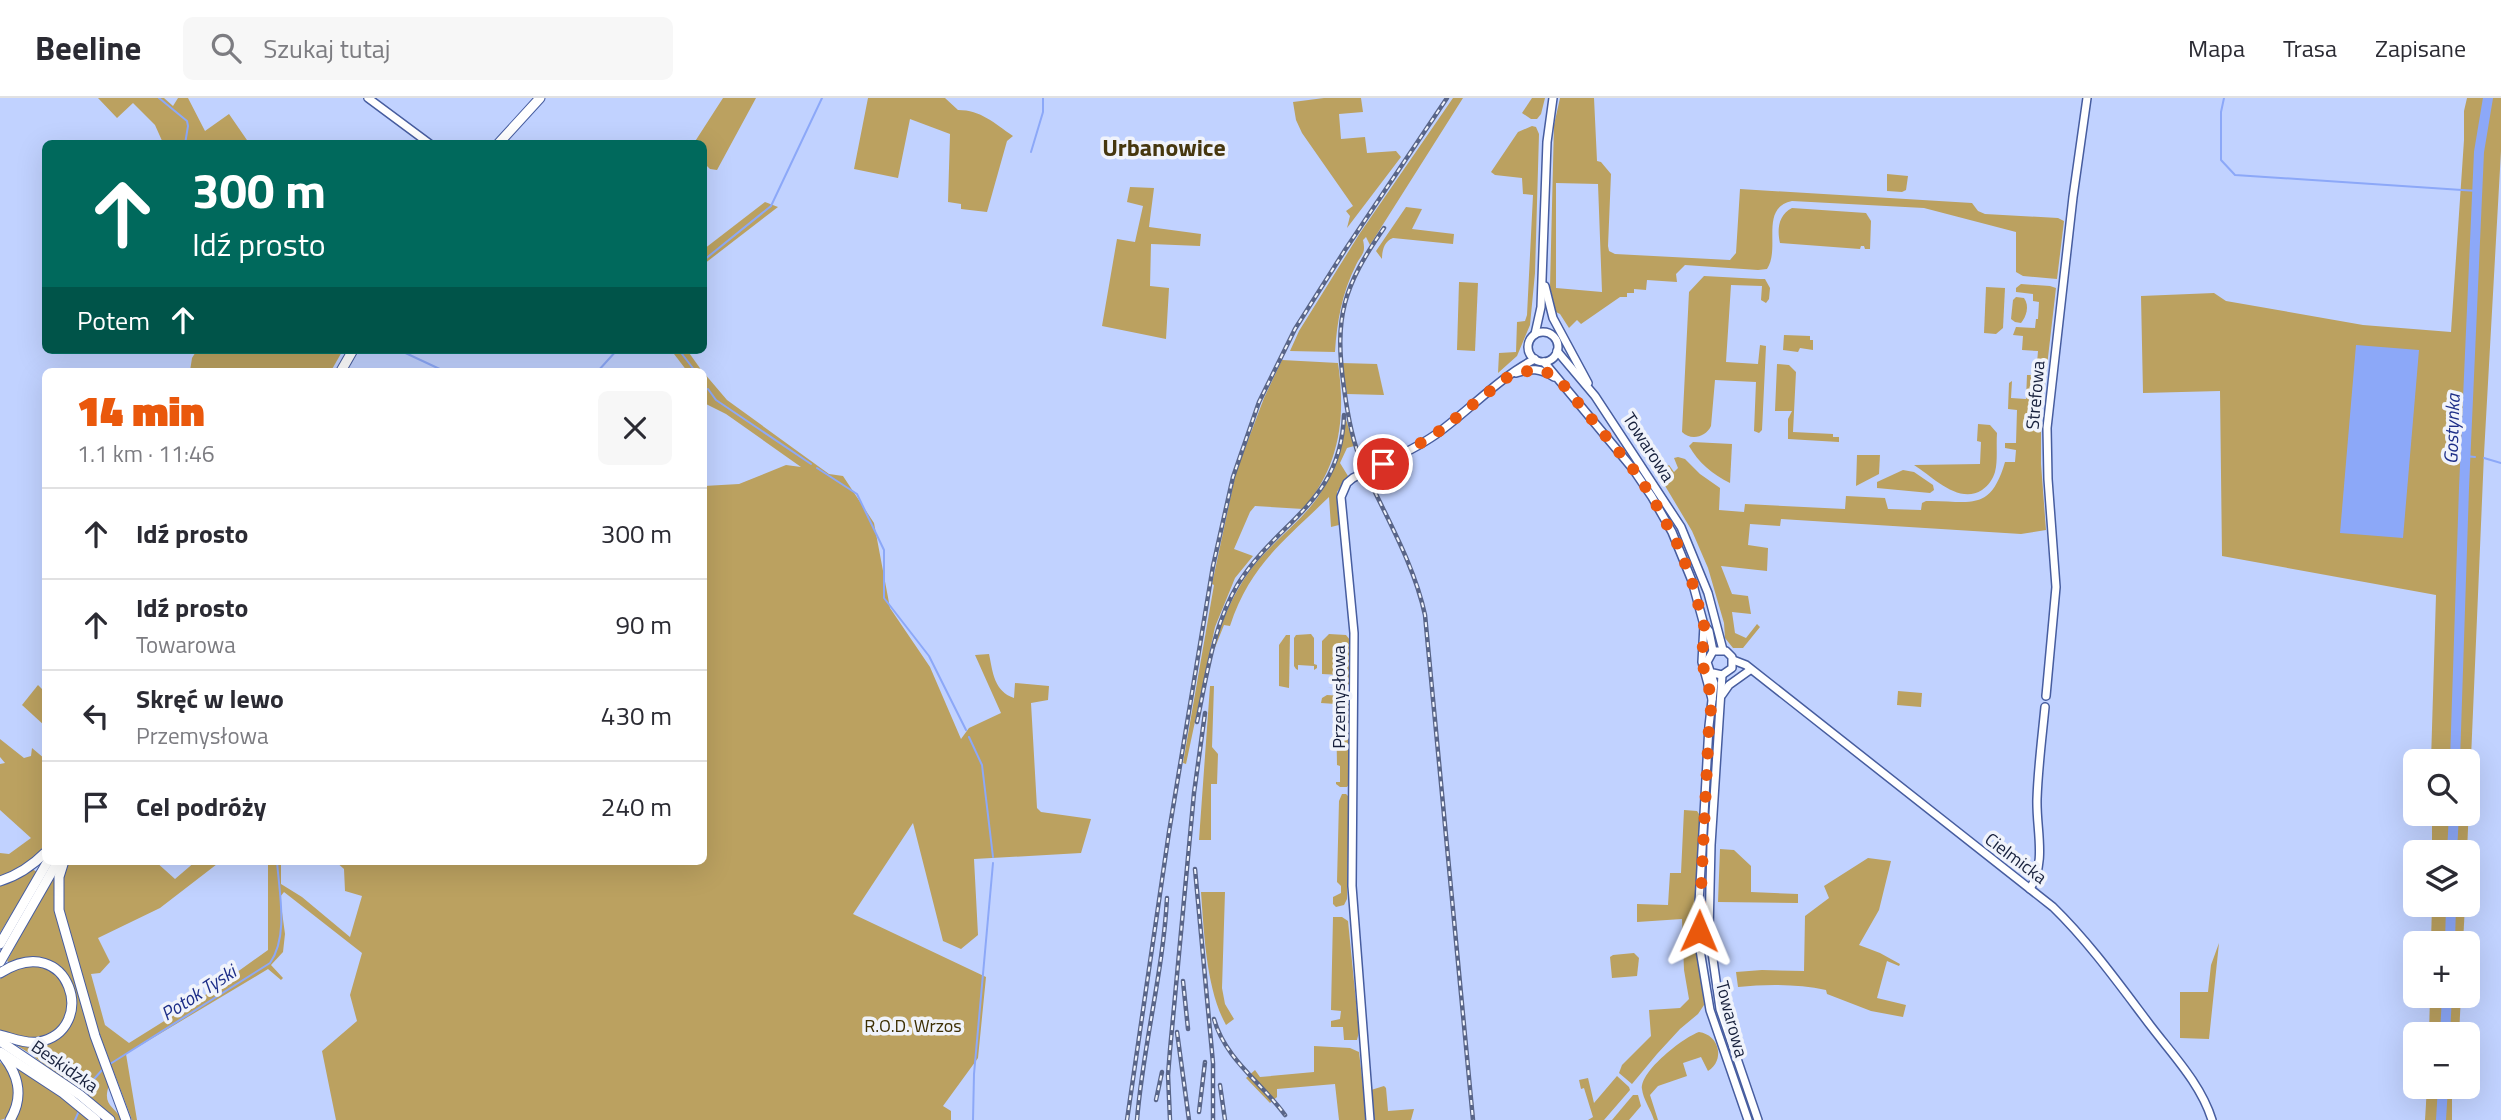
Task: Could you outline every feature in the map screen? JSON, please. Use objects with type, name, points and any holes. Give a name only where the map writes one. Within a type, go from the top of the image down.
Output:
[{"type":"main road","points":[[502,140],[540,98]]},
{"type":"main road","points":[[0,881],[19,874],[42,856]]},
{"type":"main road","points":[[0,944],[46,865]]},
{"type":"main road","points":[[0,962],[56,865]]},
{"type":"main road","points":[[63,865],[58,885],[59,910],[103,1059],[126,1120]]},
{"type":"main road","points":[[0,973],[22,962],[43,963],[58,971],[68,981],[72,1003],[64,1026],[53,1036],[25,1042],[0,1035]]},
{"type":"main road","name":"Beskidzka","points":[[0,1041],[88,1107],[110,1120]]},
{"type":"main road","points":[[1,1052],[15,1075],[19,1088],[19,1101],[9,1120]]},
{"type":"main road","name":"Beskidzka","points":[[1,1052],[77,1098]]},
{"type":"main road","name":"Beskidzka","points":[[88,1107],[96,1120]]},
{"type":"street","points":[[369,98],[425,140]]},
{"type":"street","points":[[1541,307],[1546,332],[1556,339],[1557,351],[1551,360],[1544,362],[1535,359],[1529,351],[1529,344],[1535,334],[1541,307],[1548,125],[1553,98]]},
{"type":"street","name":"Strefowa","points":[[2046,696],[2056,587],[2047,440],[2049,396],[2087,98]]},
{"type":"street","points":[[1542,266],[1553,318],[1595,396]]},
{"type":"street","points":[[1535,334],[1546,332]]},
{"type":"street","name":"Przemysłowa","points":[[1518,368],[1529,351]]},
{"type":"street","name":"Towarowa","points":[[1557,351],[1595,396],[1660,492],[1688,542],[1708,593],[1723,650]]},
{"type":"street","name":"Przemysłowa","points":[[1370,1120],[1352,886],[1354,633],[1340,497],[1347,483],[1353,478],[1417,447],[1518,368],[1535,359]]},
{"type":"street","name":"Towarowa","points":[[1544,362],[1633,469],[1652,497],[1679,547],[1704,625],[1702,662],[1716,699]]},
{"type":"street","points":[[1509,376],[1535,369],[1543,370],[1560,381]]},
{"type":"street","name":"Towarowa","points":[[1704,625],[1709,631],[1713,651]]},
{"type":"street","points":[[1723,650],[1729,653],[1732,663],[1728,672],[1722,675],[1713,673],[1707,662],[1713,651],[1723,650]]},
{"type":"street","name":"Cielmicka","points":[[1732,663],[1746,665],[2053,907],[2086,941],[2190,1078],[2207,1104],[2212,1120]]},
{"type":"street","points":[[1716,699],[1729,685],[1750,670]]},
{"type":"street","name":"Towarowa","points":[[1713,673],[1716,699],[1710,941],[1720,1009],[1758,1120]]},
{"type":"street","name":"Towarowa","points":[[1722,675],[1716,699],[1699,903],[1700,950],[1710,1010],[1748,1120]]},
{"type":"street","points":[[2031,889],[2038,876],[2040,857],[2037,799],[2045,707]]},
{"type":"green space","points":[[98,98],[164,98],[173,106],[178,98],[188,98],[205,131],[229,114],[247,140],[162,140],[155,125],[133,103],[117,118]]},
{"type":"green space","points":[[723,98],[756,98],[717,170],[707,166],[707,140],[696,140]]},
{"type":"green space","points":[[868,98],[945,98],[958,110],[980,115],[1013,136],[1007,141],[987,212],[961,209],[961,204],[948,202],[950,134],[910,119],[898,178],[854,169]]},
{"type":"green space","points":[[1324,98],[1361,98],[1363,112],[1339,114],[1341,139],[1365,137],[1367,153],[1396,151],[1401,157],[1347,228],[1350,216],[1346,211],[1353,206],[1302,133],[1296,120],[1293,102]]},
{"type":"green space","points":[[1453,98],[1463,98],[1370,245],[1366,237],[1363,240],[1364,251],[1351,276],[1341,307],[1335,352],[1290,351],[1299,331],[1360,233]]},
{"type":"green space","points":[[1532,98],[1545,98],[1537,119],[1531,119],[1522,113]]},
{"type":"green space","points":[[1560,98],[1594,98],[1597,161],[1611,174],[1608,246],[1609,251],[1615,254],[1730,260],[1736,253],[1740,189],[1972,203],[1978,211],[1985,214],[2058,218],[2064,221],[2057,279],[2023,276],[2016,272],[2016,232],[1924,208],[1792,201],[1782,205],[1773,220],[1771,260],[1767,269],[1685,265],[1676,274],[1677,282],[1647,280],[1646,290],[1634,289],[1634,293],[1627,293],[1627,297],[1620,297],[1581,324],[1577,320],[1569,328],[1556,312],[1550,287],[1554,125]],"holes":[[[1556,183],[1598,184],[1602,292],[1556,288]]]},
{"type":"green space","points":[[2467,98],[2501,98],[2501,151],[2471,749],[2431,749],[2436,595],[2222,556],[2220,391],[2143,393],[2141,296],[2214,293],[2226,301],[2363,325],[2451,332],[2464,111]]},
{"type":"green space","points":[[1536,127],[1539,134],[1535,273],[1530,325],[1517,356],[1498,373],[1499,353],[1516,352],[1517,322],[1525,321],[1527,315],[1533,195],[1523,194],[1522,178],[1495,175],[1491,172],[1518,132]]},
{"type":"green space","points":[[1887,174],[1908,176],[1906,190],[1887,191]]},
{"type":"green space","points":[[1130,187],[1154,188],[1149,227],[1201,234],[1200,246],[1151,244],[1150,286],[1169,288],[1166,339],[1102,326],[1117,239],[1135,242],[1143,206],[1127,202]]},
{"type":"green space","points":[[765,202],[778,207],[707,262],[707,247]]},
{"type":"green space","points":[[1406,207],[1422,209],[1412,229],[1454,234],[1453,244],[1393,238],[1386,244],[1382,259],[1376,251]]},
{"type":"green space","points":[[1792,208],[1866,213],[1871,221],[1870,249],[1865,249],[1864,246],[1860,249],[1780,243],[1780,223]]},
{"type":"green space","points":[[1704,276],[1765,279],[1770,288],[1766,303],[1761,300],[1762,286],[1731,285],[1726,362],[1758,364],[1760,345],[1766,346],[1762,430],[1759,433],[1754,431],[1756,382],[1715,380],[1709,430],[1694,437],[1682,432],[1689,292]]},
{"type":"green space","points":[[1459,282],[1478,283],[1475,351],[1457,350]]},
{"type":"green space","points":[[2021,284],[2056,288],[2041,418],[2046,530],[2021,534],[1781,519],[1780,526],[1750,524],[1748,545],[1768,548],[1767,571],[1721,566],[1732,594],[1748,596],[1751,614],[1732,612],[1735,633],[1746,638],[1757,624],[1760,627],[1743,648],[1733,648],[1725,638],[1724,623],[1708,568],[1692,531],[1661,479],[1659,467],[1663,469],[1669,465],[1674,472],[1678,468],[1674,458],[1685,459],[1720,488],[1719,510],[1744,512],[1745,504],[1845,509],[1846,496],[1885,498],[1888,509],[1921,510],[1922,503],[1926,501],[1966,502],[1985,497],[1999,479],[2005,462],[2015,462],[2016,450],[2005,448],[2005,443],[2016,443],[2017,410],[2008,409],[2009,383],[2012,381],[2011,398],[2026,399],[2027,375],[2036,375],[2038,351],[2022,350],[2023,336],[2013,335],[2016,327],[2035,328],[2038,319],[2039,302],[2033,301],[2033,294],[2016,292],[2016,288]]},
{"type":"green space","points":[[1986,287],[2005,288],[2003,328],[1996,334],[1984,333]]},
{"type":"green space","points":[[2016,297],[2024,298],[2027,304],[2026,315],[2021,323],[2011,319],[2013,300]]},
{"type":"green space","points":[[1784,335],[1810,336],[1813,350],[1783,350]]},
{"type":"green space","points":[[194,354],[341,354],[333,368],[190,368]]},
{"type":"green space","points":[[674,354],[690,354],[700,368],[685,368]]},
{"type":"green space","points":[[1282,360],[1338,363],[1341,403],[1337,440],[1325,476],[1303,509],[1255,506],[1250,512],[1234,549],[1253,556],[1235,578],[1215,627],[1186,764],[1183,763],[1214,585],[1212,584],[1236,472],[1264,398]]},
{"type":"green space","points":[[1342,363],[1377,364],[1384,395],[1347,394]]},
{"type":"green space","points":[[1777,364],[1789,365],[1796,372],[1793,432],[1833,434],[1833,437],[1839,437],[1839,442],[1788,439],[1788,419],[1792,411],[1775,411]]},
{"type":"green space","name":"R.O.D. Wrzos","points":[[707,377],[727,400],[829,474],[843,476],[874,523],[890,608],[930,667],[961,739],[969,728],[1001,713],[975,655],[989,654],[998,686],[1014,698],[1015,683],[1049,686],[1048,700],[1031,703],[1037,808],[1041,812],[1091,819],[1081,853],[974,859],[978,935],[961,949],[943,941],[913,823],[853,914],[986,977],[978,1058],[943,1106],[951,1111],[951,1120],[336,1120],[322,1051],[357,1021],[350,995],[362,953],[284,892],[280,897],[285,934],[283,952],[271,965],[283,978],[281,980],[268,969],[126,1054],[137,1120],[132,1120],[101,1038],[61,910],[66,865],[159,865],[175,879],[191,865],[216,865],[160,908],[98,938],[110,962],[100,973],[91,974],[105,1025],[129,1043],[201,998],[268,950],[268,865],[281,865],[281,884],[302,897],[350,937],[362,896],[345,891],[344,869],[340,865],[707,865],[707,486],[739,484],[786,465],[801,467],[726,414],[707,404]]},
{"type":"green space","points":[[1345,416],[1354,446],[1347,448],[1340,463],[1348,476],[1337,492],[1339,525],[1331,527],[1329,497],[1259,570],[1238,605],[1230,626],[1224,625],[1214,650],[1228,610],[1249,572],[1310,507],[1324,488],[1337,458]]},
{"type":"green space","points":[[1978,424],[1990,425],[1997,433],[1995,472],[1982,490],[1973,494],[1955,492],[1914,465],[1980,464]]},
{"type":"green space","points":[[1693,442],[1732,444],[1730,483],[1701,463],[1689,446]]},
{"type":"green space","points":[[1857,455],[1880,455],[1879,474],[1856,486]]},
{"type":"green space","points":[[1903,470],[1914,472],[1933,485],[1934,490],[1930,493],[1877,488],[1877,482]]},
{"type":"green space","points":[[1311,634],[1314,638],[1314,664],[1317,668],[1314,670],[1314,666],[1298,665],[1298,670],[1294,666],[1294,638],[1296,635]]},
{"type":"green space","points":[[1329,634],[1346,635],[1350,640],[1352,681],[1346,687],[1327,688],[1340,687],[1340,675],[1322,674],[1322,641]]},
{"type":"green space","points":[[1286,635],[1290,635],[1289,688],[1279,686],[1279,645]]},
{"type":"green space","points":[[38,685],[42,689],[42,723],[22,705]]},
{"type":"green space","points":[[1210,686],[1214,686],[1212,747],[1218,754],[1217,784],[1211,784],[1211,840],[1199,840]]},
{"type":"green space","points":[[1898,691],[1922,693],[1921,707],[1897,705]]},
{"type":"green space","points":[[1327,695],[1343,696],[1350,702],[1350,783],[1347,787],[1336,784],[1340,782],[1340,766],[1337,765],[1336,704],[1321,703],[1322,698]]},
{"type":"green space","points":[[0,739],[24,758],[31,756],[32,748],[42,756],[42,848],[26,864],[0,876],[0,853],[9,854],[31,838],[0,810],[0,764],[5,763],[0,757]]},
{"type":"green space","points":[[1342,794],[1349,797],[1347,899],[1344,905],[1336,907],[1333,897],[1341,893],[1341,886],[1337,882],[1339,801]]},
{"type":"green space","points":[[1684,810],[1697,811],[1701,817],[1697,903],[1704,1005],[1632,1084],[1619,1073],[1622,1065],[1651,1036],[1649,1010],[1680,1008],[1689,999],[1684,970],[1682,919],[1637,922],[1637,904],[1668,905],[1670,873],[1681,873]]},
{"type":"green space","points":[[2432,826],[2468,826],[2468,840],[2432,840]]},
{"type":"green space","points":[[1720,849],[1734,850],[1751,866],[1751,892],[1798,894],[1798,903],[1718,902]]},
{"type":"green space","points":[[1868,858],[1891,861],[1879,910],[1859,945],[1900,964],[1899,966],[1887,961],[1877,998],[1906,1005],[1903,1017],[1871,1011],[1827,994],[1826,990],[1815,988],[1782,985],[1738,987],[1736,972],[1804,971],[1805,916],[1829,898],[1824,886]]},
{"type":"green space","points":[[60,865],[55,896],[109,1085],[108,1101],[122,1120],[114,1120],[89,1097],[34,1057],[39,1053],[71,1076],[75,1071],[69,1066],[65,1067],[64,1057],[54,1059],[41,1050],[29,1053],[13,1043],[33,1046],[69,1023],[72,989],[66,973],[50,962],[38,958],[10,963],[7,961]]},
{"type":"green space","points":[[32,869],[37,872],[0,933],[0,884]]},
{"type":"green space","points":[[1201,892],[1225,892],[1222,988],[1225,1004],[1234,1019],[1226,1025],[1219,1011],[1210,978]]},
{"type":"green space","points":[[1333,917],[1342,917],[1348,921],[1359,1032],[1357,1040],[1344,1040],[1343,1027],[1331,1027],[1331,1021],[1340,1019],[1341,1011],[1331,1010]]},
{"type":"green space","points":[[2432,917],[2464,917],[2464,931],[2431,931]]},
{"type":"green space","points":[[2219,943],[2209,1039],[2180,1038],[2180,992],[2208,992],[2211,965]]},
{"type":"green space","points":[[1634,953],[1639,958],[1637,976],[1612,978],[1610,957]]},
{"type":"green space","points":[[42,965],[59,977],[66,987],[68,1004],[64,1020],[53,1033],[38,1039],[13,1036],[0,1030],[0,979],[14,969]]},
{"type":"green space","points":[[2430,1008],[2460,1008],[2460,1022],[2429,1022]]},
{"type":"green space","points":[[1699,1032],[1706,1034],[1716,1043],[1717,1061],[1708,1071],[1701,1057],[1683,1063],[1687,1076],[1658,1086],[1650,1095],[1658,1120],[1654,1120],[1643,1093],[1643,1082],[1655,1064],[1683,1040]]},
{"type":"green space","points":[[1314,1046],[1350,1048],[1359,1052],[1367,1120],[1339,1120],[1335,1084],[1277,1089],[1277,1097],[1270,1103],[1246,1078],[1255,1070],[1260,1077],[1314,1072]]},
{"type":"green space","points":[[0,1062],[12,1076],[16,1092],[11,1112],[0,1120]]},
{"type":"green space","points":[[14,1066],[91,1120],[11,1120],[15,1116]]},
{"type":"green space","points":[[1617,1076],[1630,1090],[1604,1120],[1588,1120],[1593,1117],[1579,1080],[1588,1078],[1594,1103]]},
{"type":"green space","points":[[1384,1086],[1388,1111],[1414,1109],[1411,1120],[1373,1120],[1371,1090]]},
{"type":"green space","points":[[1633,1095],[1638,1095],[1641,1106],[1629,1120],[1612,1120]]},
{"type":"green space","points":[[2426,1099],[2452,1099],[2452,1120],[2425,1120]]},
{"type":"water","points":[[2356,345],[2419,350],[2403,538],[2340,533]]},
{"type":"waterway","points":[[159,98],[187,121],[186,140]]},
{"type":"waterway","name":"Potok Tyski","points":[[707,258],[771,206],[822,98]]},
{"type":"waterway","points":[[1031,152],[1043,112],[1043,98]]},
{"type":"waterway","points":[[2224,98],[2221,112],[2221,160],[2235,175],[2477,191]]},
{"type":"waterway","name":"Gostynka","points":[[2455,749],[2479,152],[2488,98]]},
{"type":"waterway","points":[[408,354],[438,368]]},
{"type":"waterway","name":"Potok Tyski","points":[[601,368],[613,354]]},
{"type":"waterway","points":[[682,354],[693,368]]},
{"type":"waterway","points":[[708,389],[716,400],[811,464]]},
{"type":"waterway","points":[[2465,456],[2475,457]]},
{"type":"waterway","points":[[2484,458],[2501,463]]},
{"type":"waterway","points":[[817,468],[857,494],[884,550],[884,598],[929,656],[966,730]]},
{"type":"waterway","points":[[969,737],[982,765],[993,857]]},
{"type":"waterway","name":"Gostynka","points":[[2453,826],[2453,840]]},
{"type":"waterway","points":[[973,1120],[974,1074],[993,863]]},
{"type":"waterway","name":"Potok Tyski","points":[[110,1064],[270,963],[276,952],[281,927],[277,865]]},
{"type":"waterway","name":"Gostynka","points":[[2450,931],[2451,917]]},
{"type":"waterway","name":"Gostynka","points":[[2446,1008],[2446,1022]]},
{"type":"waterway","name":"Potok Tyski","points":[[86,1097],[94,1079],[103,1069]]},
{"type":"waterway","name":"Gostynka","points":[[2441,1120],[2442,1099]]},
{"type":"waterway","name":"Potok Tyski","points":[[75,1120],[79,1111]]},
{"type":"railway","points":[[1127,1120],[1169,832],[1213,566],[1233,477],[1259,402],[1295,329],[1447,98]]},
{"type":"railway","points":[[1384,228],[1359,268],[1345,304],[1341,322],[1341,363],[1347,410],[1357,451],[1407,560],[1425,615],[1473,1120]]},
{"type":"railway","points":[[1197,722],[1212,651],[1229,600],[1254,562],[1320,490],[1332,470],[1340,445],[1344,415]]},
{"type":"railway","points":[[1170,1120],[1170,1050],[1194,793],[1205,713]]},
{"type":"railway","points":[[1195,869],[1213,1063],[1213,1120]]},
{"type":"railway","points":[[1137,1120],[1167,898]]},
{"type":"railway","points":[[1183,981],[1188,1029]]},
{"type":"railway","points":[[1214,1019],[1235,1059],[1285,1115]]},
{"type":"railway","points":[[1177,1032],[1189,1120]]},
{"type":"railway","points":[[1199,1112],[1205,1062]]},
{"type":"railway","points":[[1156,1100],[1162,1072]]},
{"type":"railway","points":[[1220,1085],[1225,1120]]},
{"type":"district","name":"Urbanowice","points":[[1164,147]]},
{"type":"route","points":[[1383,464],[1433,436],[1509,376],[1526,369],[1535,369],[1543,370],[1560,381],[1633,469],[1652,497],[1679,547],[1704,625],[1702,667],[1712,700],[1699,931]]}]
